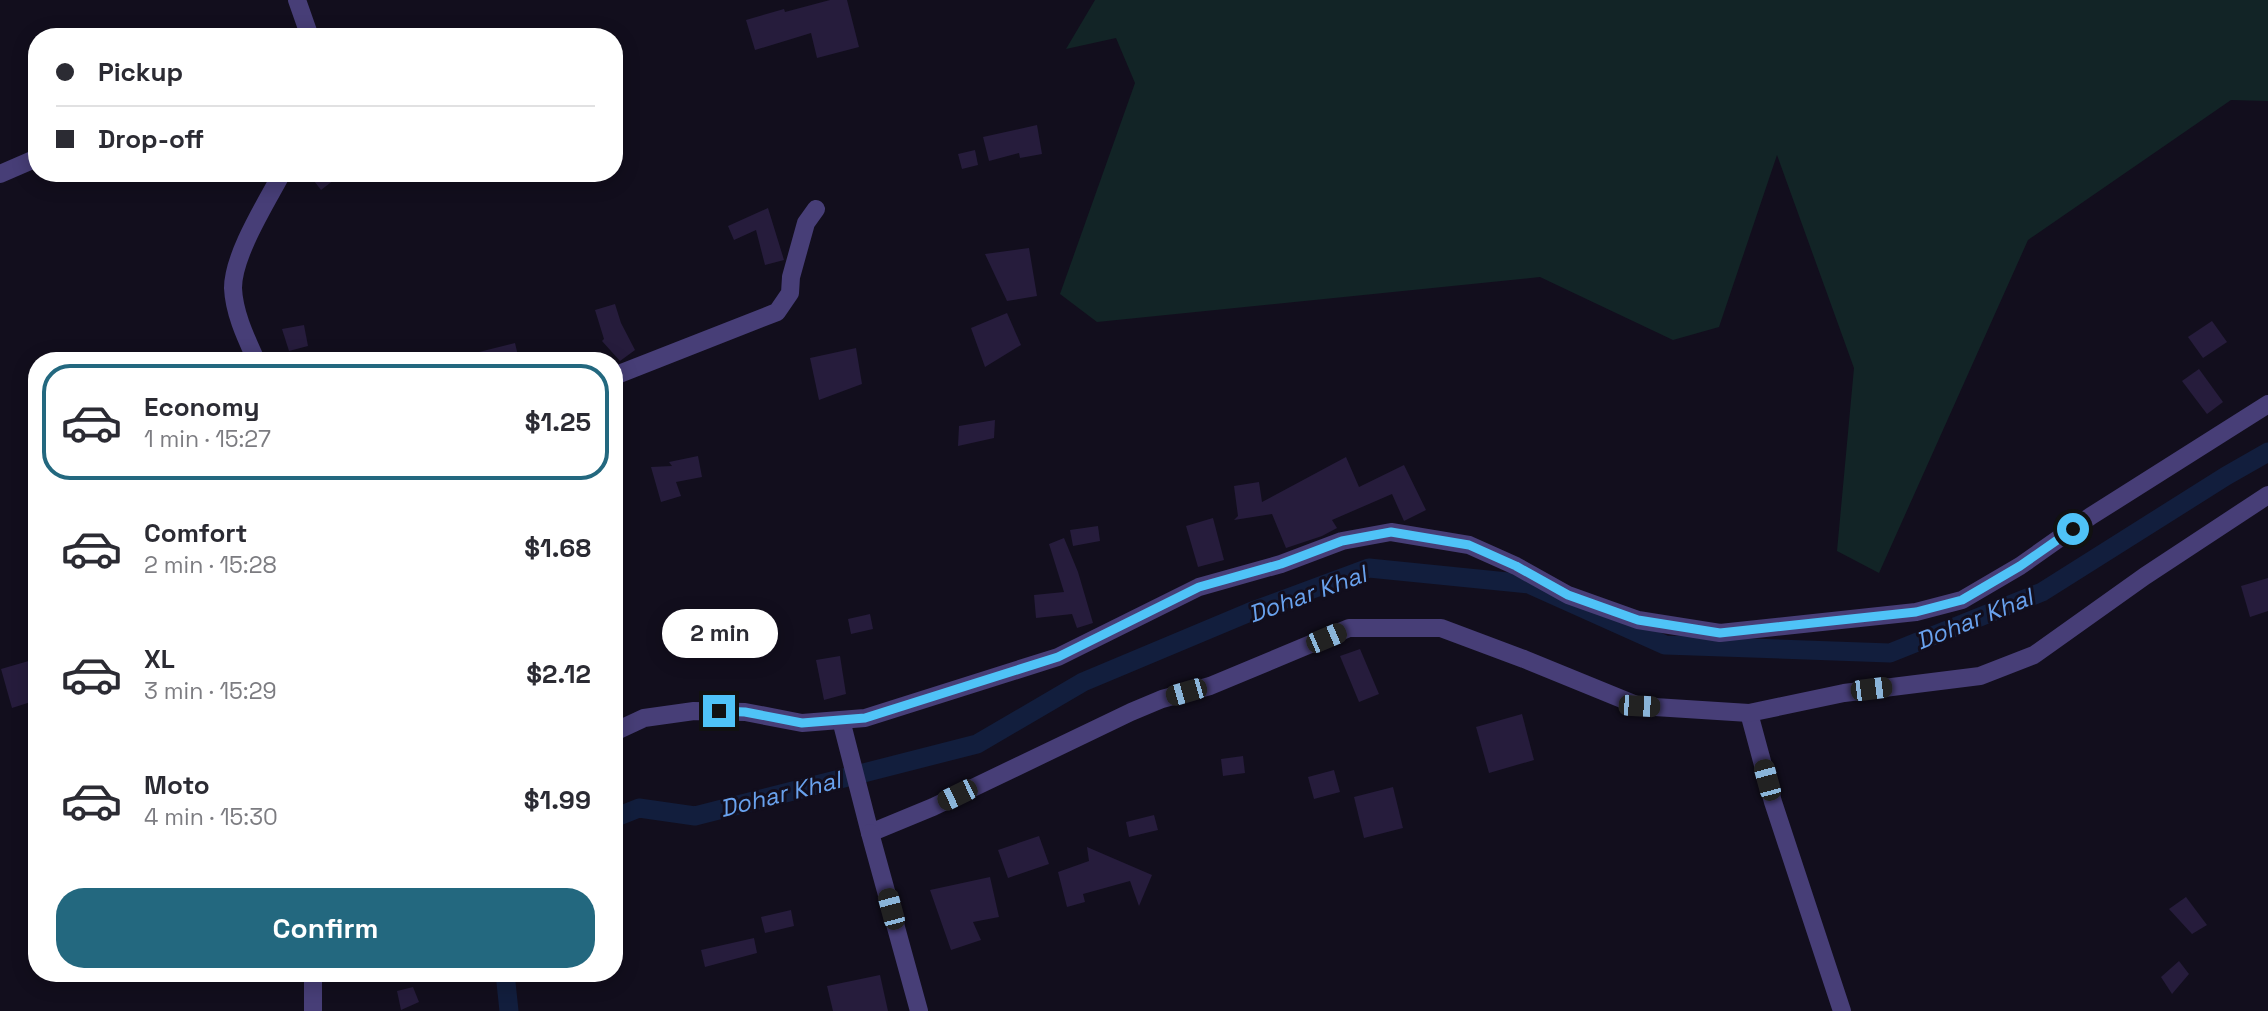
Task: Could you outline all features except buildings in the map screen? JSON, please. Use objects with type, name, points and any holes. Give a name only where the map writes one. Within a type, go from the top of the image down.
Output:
[{"type":"street","points":[[297,0],[307,28]]},
{"type":"street","points":[[0,174],[28,162]]},
{"type":"street","points":[[253,352],[240,321],[233,290],[234,268],[277,182]]},
{"type":"street","points":[[623,372],[777,312],[790,293],[791,276],[806,223],[816,209]]},
{"type":"street","points":[[623,728],[644,718],[694,710],[745,712],[802,723],[865,718],[1058,657],[1199,587],[1281,564],[1342,541],[1391,532],[1469,545],[1516,566],[1568,595],[1638,620],[1720,633],[1916,612],[1962,600],[2020,566],[2091,516],[2268,404]]},
{"type":"street","points":[[870,833],[933,807],[1130,712],[1162,699],[1210,686],[1349,628],[1441,628],[1639,706],[1749,713],[1844,693],[1980,676],[2034,655],[2145,576],[2268,495]]},
{"type":"street","points":[[1749,713],[1773,802],[1842,1011]]},
{"type":"street","points":[[841,720],[919,1011]]},
{"type":"street","points":[[308,1010],[312,982]]},
{"type":"shaded area","points":[[1095,0],[2268,0],[2268,101],[2231,100],[2028,240],[1879,573],[1837,551],[1854,368],[1777,155],[1719,327],[1673,340],[1540,277],[1097,322],[1060,294],[1135,83],[1116,38],[1066,49]]},
{"type":"waterway","name":"Dohar Khal","points":[[623,814],[639,808],[695,816],[977,744],[1083,682],[1250,612],[1369,568],[1529,584],[1665,645],[1890,653],[2042,592],[2268,452]]},
{"type":"waterway","name":"Dohar Khal","points":[[506,982],[509,1011]]},
{"type":"route","points":[[719,711],[745,712],[802,723],[865,718],[1058,657],[1199,587],[1281,564],[1342,541],[1391,532],[1469,545],[1516,566],[1568,595],[1638,620],[1720,633],[1916,612],[1962,600],[2020,566],[2073,529]]}]
